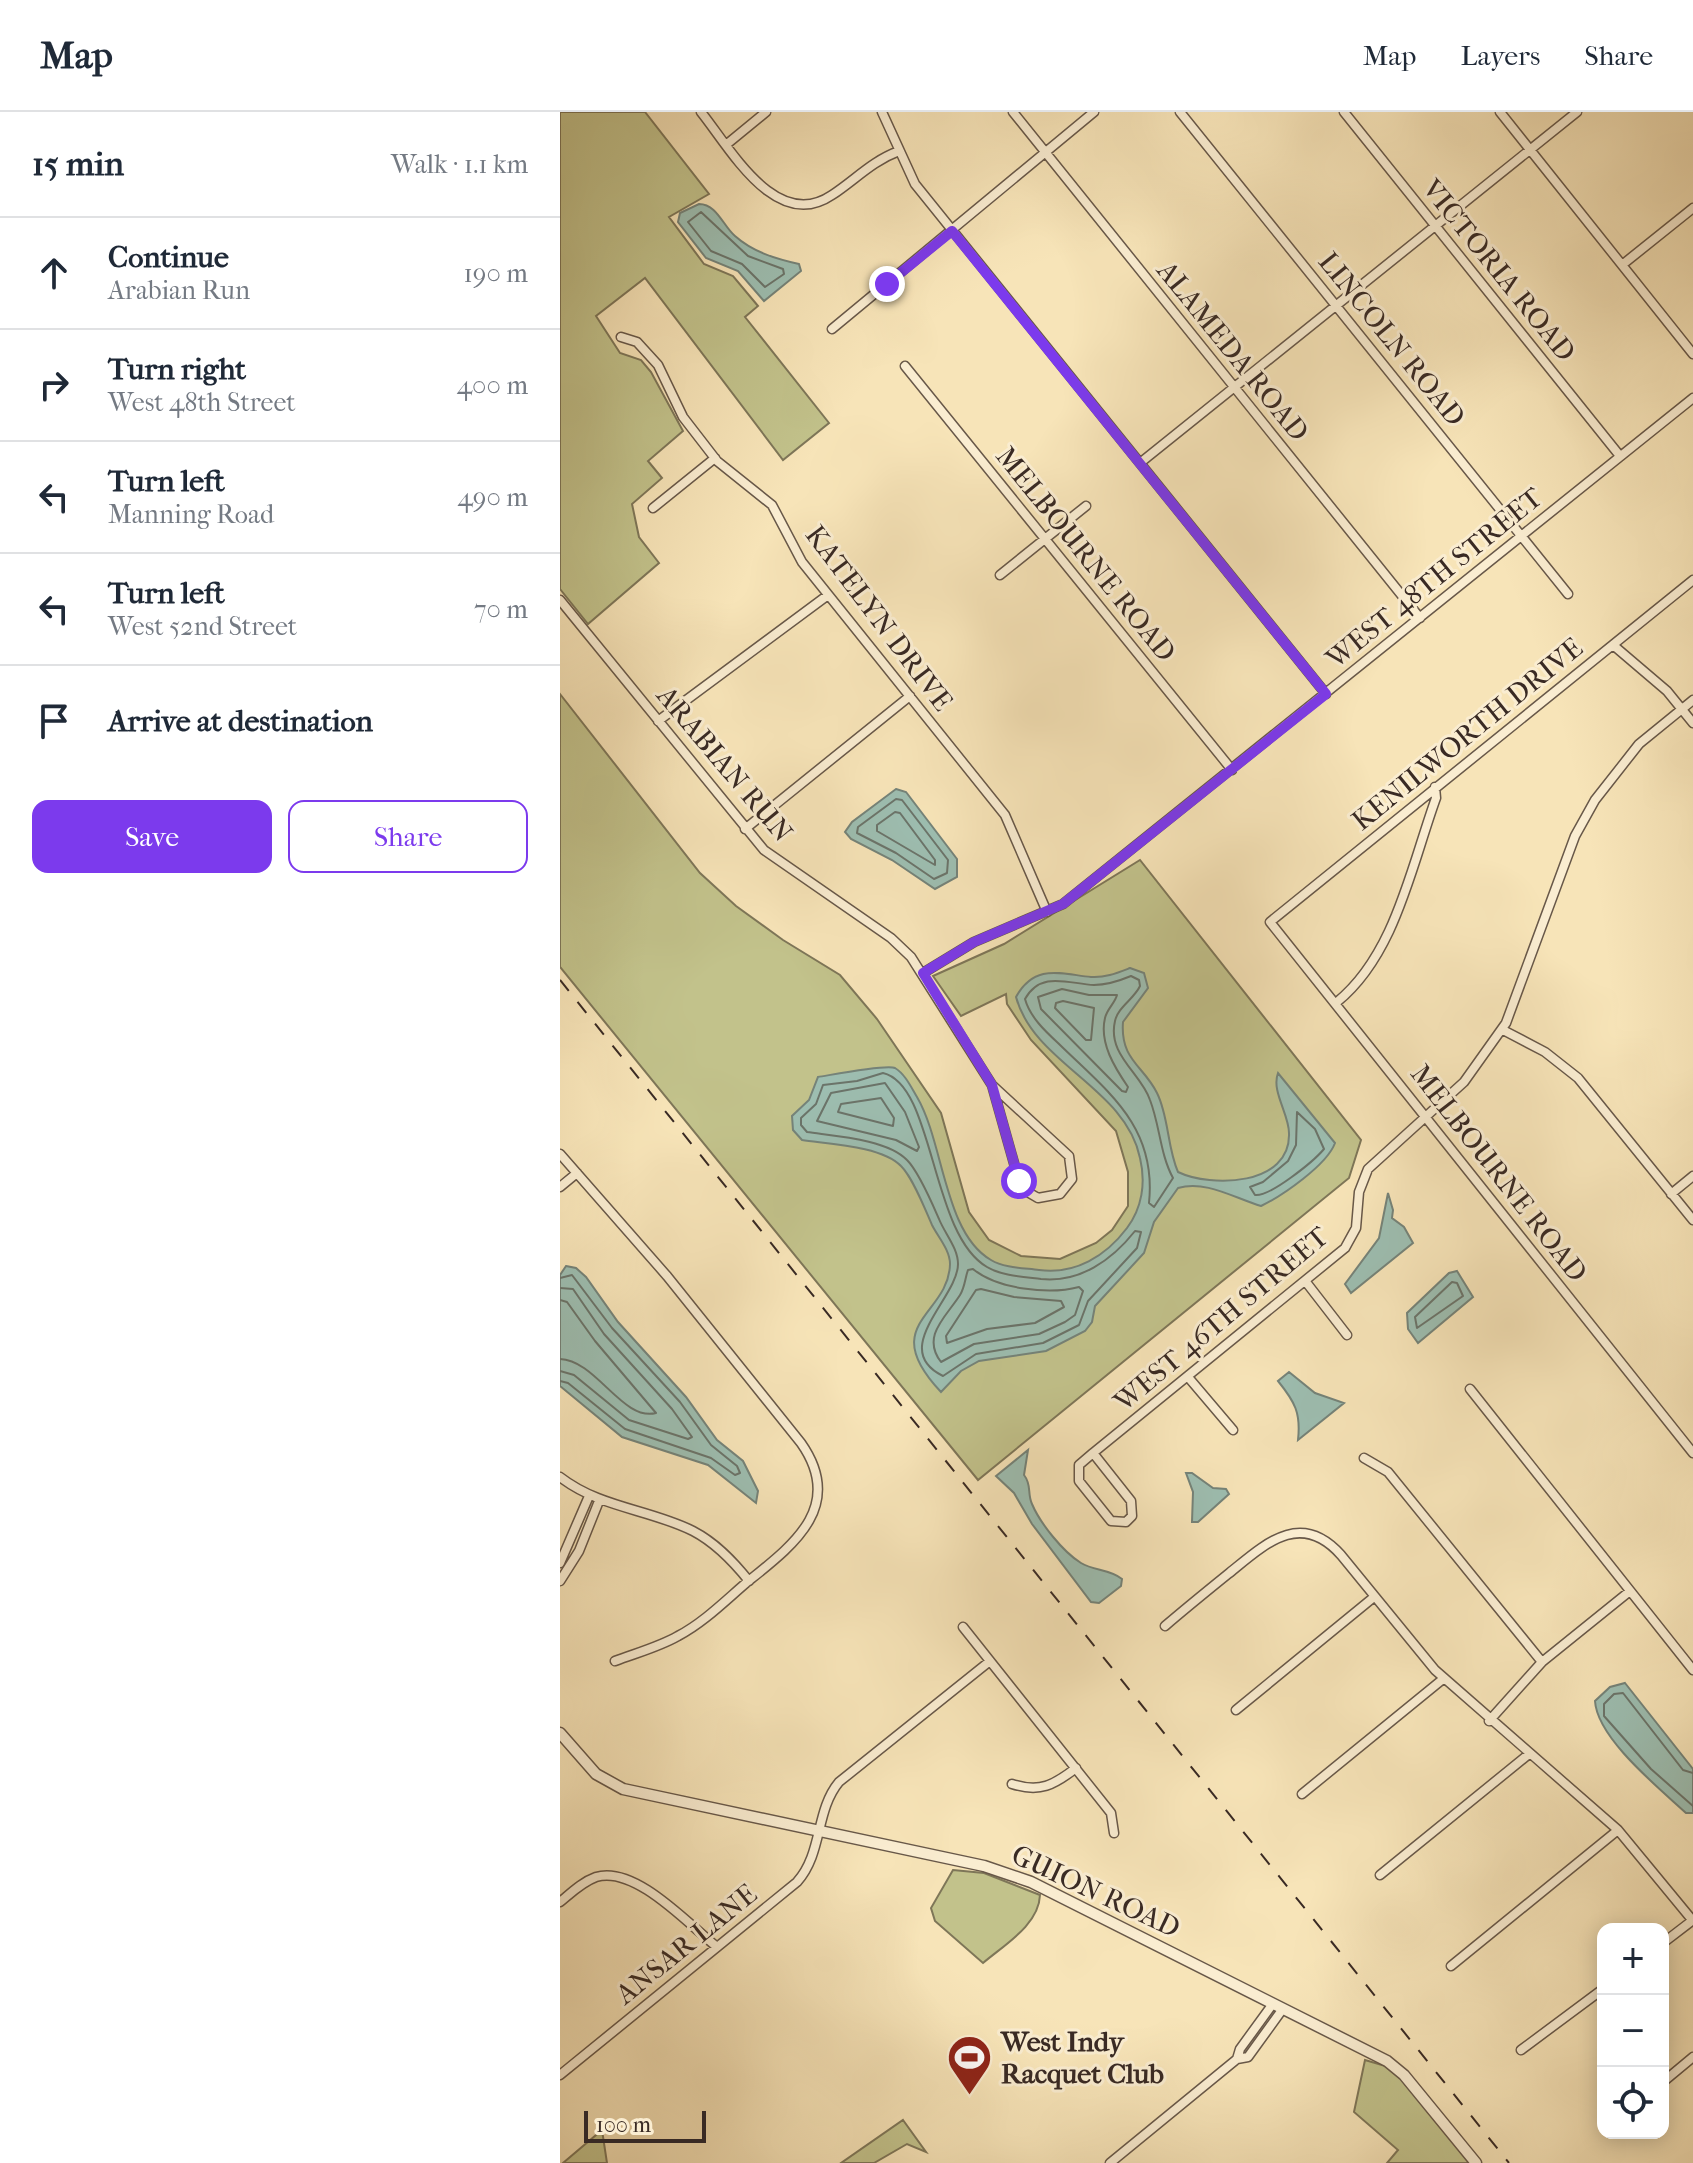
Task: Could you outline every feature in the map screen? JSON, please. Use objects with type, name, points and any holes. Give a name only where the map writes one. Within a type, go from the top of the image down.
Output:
[{"type":"street","points":[[701,112],[769,193],[802,204],[830,197],[874,163],[899,151]]},
{"type":"street","points":[[727,144],[766,112]]},
{"type":"street","points":[[882,112],[912,181],[1326,694]]},
{"type":"street","name":"ALAMEDA ROAD","points":[[1013,112],[1420,618]]},
{"type":"street","points":[[832,329],[1047,155],[1094,112]]},
{"type":"street","name":"LINCOLN ROAD","points":[[1180,112],[1568,594]]},
{"type":"street","name":"VICTORIA ROAD","points":[[1344,112],[1620,456]]},
{"type":"street","points":[[1500,112],[1693,354]]},
{"type":"street","points":[[1140,463],[1577,112]]},
{"type":"street","points":[[1622,265],[1693,208]]},
{"type":"street","name":"KATELYN DRIVE","points":[[621,337],[637,342],[658,365],[683,417],[715,458],[768,501],[800,560],[1007,817],[1047,912]]},
{"type":"street","name":"MELBOURNE ROAD","points":[[905,366],[1232,770]]},
{"type":"street","name":"WEST 48TH STREET","points":[[923,973],[974,942],[1047,912],[1137,848],[1693,398]]},
{"type":"street","points":[[653,508],[715,458]]},
{"type":"street","points":[[1000,575],[1086,506]]},
{"type":"street","name":"KENILWORTH DRIVE","points":[[1270,922],[1693,580]]},
{"type":"street","points":[[658,721],[828,595]]},
{"type":"street","name":"ARABIAN RUN","points":[[560,600],[745,829],[772,857],[897,943],[923,973],[992,1085],[1022,1187],[1038,1198],[1060,1194],[1072,1179],[1069,1156],[992,1085]]},
{"type":"street","points":[[1613,645],[1682,708],[1693,723]]},
{"type":"street","points":[[745,829],[910,696]]},
{"type":"street","name":"WEST 46TH STREET","points":[[1093,1453],[1340,1254],[1352,1237],[1361,1183],[1368,1169],[1464,1082],[1503,1030],[1520,993],[1575,836],[1595,800],[1639,744],[1693,700]]},
{"type":"street","points":[[1337,1002],[1368,973],[1384,946],[1436,798],[1435,787]]},
{"type":"street","name":"MELBOURNE ROAD","points":[[1270,922],[1337,1002],[1693,1453]]},
{"type":"street","points":[[1503,1030],[1545,1052],[1578,1078],[1693,1220]]},
{"type":"street","points":[[560,1154],[667,1276],[809,1455],[817,1489],[808,1525],[796,1541],[679,1636],[615,1661]]},
{"type":"street","points":[[560,1187],[577,1173]]},
{"type":"street","points":[[1671,1194],[1693,1176]]},
{"type":"street","points":[[1306,1282],[1347,1335]]},
{"type":"street","points":[[1188,1377],[1233,1430]]},
{"type":"street","points":[[1470,1389],[1693,1670]]},
{"type":"street","points":[[1093,1453],[1132,1503],[1132,1516],[1126,1522],[1116,1523],[1109,1519],[1079,1481],[1079,1465],[1093,1453]]},
{"type":"street","points":[[1364,1458],[1388,1472],[1542,1662]]},
{"type":"street","points":[[560,1477],[599,1501],[697,1533],[725,1554],[749,1581]]},
{"type":"street","points":[[560,1563],[589,1496]]},
{"type":"street","points":[[560,1581],[579,1551],[599,1501]]},
{"type":"street","points":[[1165,1626],[1270,1540],[1284,1535],[1307,1534],[1334,1548],[1443,1679],[1618,1830],[1693,1920],[1669,1938]]},
{"type":"street","points":[[1489,1721],[1542,1662],[1630,1591]]},
{"type":"street","points":[[1236,1710],[1374,1597]]},
{"type":"street","points":[[963,1627],[1111,1813],[1114,1833]]},
{"type":"street","name":"ANSAR LANE","points":[[560,2075],[804,1874],[812,1859],[829,1797],[839,1782],[990,1661]]},
{"type":"street","points":[[1302,1794],[1443,1679]]},
{"type":"street","name":"GUION ROAD","points":[[560,1733],[596,1774],[618,1787],[1021,1877],[1399,2070],[1476,2163]]},
{"type":"street","points":[[1380,1875],[1529,1754]]},
{"type":"street","points":[[1012,1784],[1026,1789],[1050,1787],[1076,1768]]},
{"type":"street","points":[[1451,1966],[1618,1830]]},
{"type":"street","points":[[560,1902],[592,1879],[607,1875],[626,1877],[717,1947]]},
{"type":"street","points":[[1521,2050],[1597,1993]]},
{"type":"street","points":[[1110,2163],[1237,2059],[1248,2057],[1277,2007]]},
{"type":"street","points":[[1669,2077],[1693,2057]]},
{"type":"green space","points":[[560,112],[645,112],[709,194],[669,217],[704,264],[733,276],[758,306],[745,317],[829,423],[783,460],[645,278],[596,316],[620,353],[641,360],[651,372],[683,431],[648,461],[662,478],[632,504],[639,537],[659,563],[588,624],[560,589]]},
{"type":"green space","points":[[560,694],[700,873],[736,906],[840,975],[877,1019],[941,1113],[969,1212],[989,1240],[1021,1256],[1060,1259],[1096,1243],[1112,1230],[1128,1206],[1128,1172],[1116,1131],[1031,1040],[1007,1004],[1006,994],[961,1016],[933,976],[1004,944],[1140,860],[1361,1140],[1349,1178],[978,1480],[560,967]]},
{"type":"green space","points":[[953,1870],[984,1873],[1040,1895],[1034,1916],[1027,1925],[983,1963],[935,1921],[931,1908]]},
{"type":"green space","points":[[1365,2060],[1399,2070],[1476,2163],[1387,2163],[1398,2150],[1354,2112]]},
{"type":"green space","points":[[903,2120],[926,2152],[907,2144],[874,2163],[841,2163]]},
{"type":"green space","points":[[602,2130],[607,2163],[563,2163]]},
{"type":"water","points":[[699,204],[715,211],[742,242],[765,254],[799,264],[801,271],[764,301],[738,271],[706,258],[678,222],[680,213]]},
{"type":"water","points":[[896,789],[906,792],[957,859],[957,877],[935,889],[892,860],[851,839],[845,832],[852,822]]},
{"type":"water","points":[[1130,968],[1144,973],[1148,988],[1123,1022],[1125,1045],[1161,1102],[1178,1172],[1192,1177],[1228,1181],[1263,1173],[1277,1164],[1286,1151],[1289,1133],[1278,1095],[1278,1073],[1335,1143],[1314,1170],[1261,1206],[1209,1188],[1178,1188],[1154,1222],[1144,1253],[1095,1306],[1092,1322],[1085,1331],[1046,1351],[979,1361],[961,1371],[941,1392],[923,1369],[915,1350],[915,1335],[947,1282],[950,1264],[946,1249],[914,1186],[901,1166],[881,1154],[802,1140],[793,1130],[792,1116],[809,1100],[818,1077],[895,1068],[908,1081],[926,1116],[954,1209],[975,1247],[996,1263],[1021,1268],[1052,1271],[1089,1261],[1119,1238],[1136,1212],[1143,1177],[1140,1158],[1131,1134],[1117,1113],[1041,1041],[1026,1020],[1016,997],[1023,986],[1040,975],[1059,973],[1101,977]]},
{"type":"water","points":[[1388,1193],[1392,1218],[1404,1227],[1413,1243],[1351,1293],[1345,1284],[1379,1238]]},
{"type":"water","points":[[566,1266],[576,1268],[586,1277],[618,1322],[686,1397],[717,1440],[743,1461],[758,1491],[756,1503],[708,1465],[622,1437],[560,1386],[560,1275]]},
{"type":"water","points":[[1457,1271],[1473,1297],[1418,1343],[1408,1329],[1407,1313],[1449,1273]]},
{"type":"water","points":[[1289,1372],[1315,1393],[1344,1403],[1298,1440],[1296,1408],[1278,1381]]},
{"type":"water","points":[[1028,1450],[1024,1475],[1032,1504],[1046,1528],[1081,1563],[1122,1579],[1121,1586],[1099,1603],[1091,1602],[1032,1524],[1014,1493],[996,1476]]},
{"type":"water","points":[[1186,1473],[1192,1473],[1213,1488],[1226,1489],[1229,1494],[1198,1522],[1192,1522],[1193,1492]]},
{"type":"water","points":[[1625,1683],[1693,1769],[1693,1813],[1686,1813],[1631,1762],[1606,1731],[1595,1701],[1610,1687]]},
{"type":"railway","points":[[560,980],[1509,2163]]},
{"type":"place","name":"West Indy Racquet Club","points":[[970,2096]]},
{"type":"route","points":[[887,284],[952,231],[1326,694],[1137,848],[1063,904],[974,942],[923,973],[992,1085],[1019,1181]]}]
